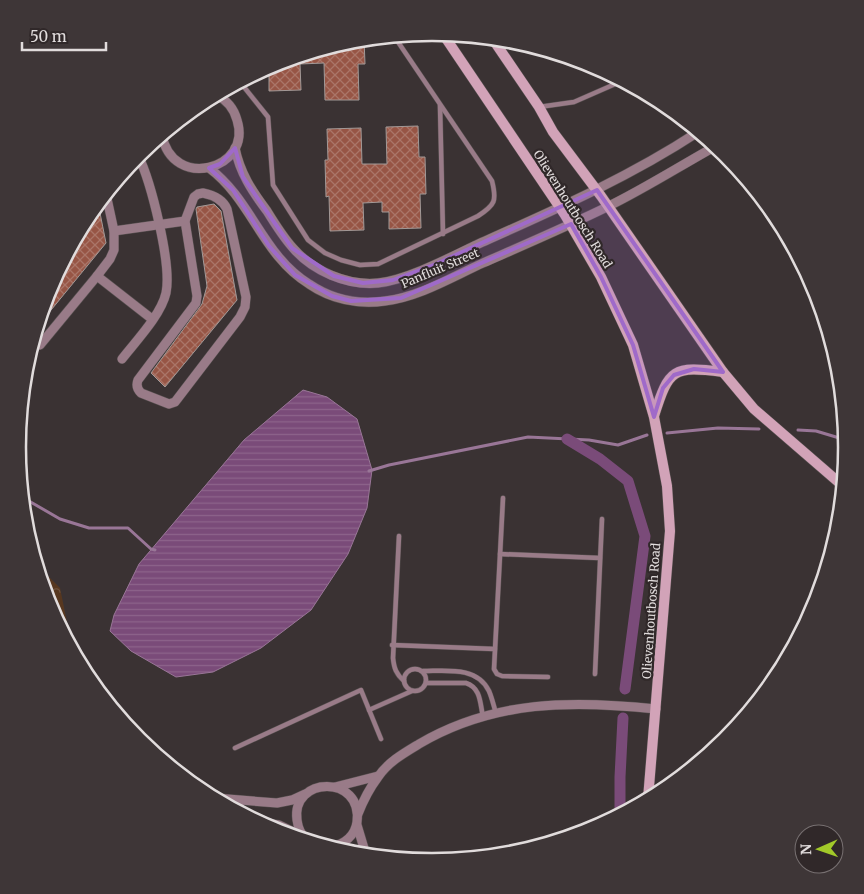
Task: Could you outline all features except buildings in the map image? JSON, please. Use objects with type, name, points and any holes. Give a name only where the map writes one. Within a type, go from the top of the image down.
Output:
[{"type":"main road","name":"Olievenhoutbosch Road","points":[[448,42],[560,208],[601,277],[633,345],[654,417],[667,486],[670,531],[649,789]]},
{"type":"main road","name":"Olievenhoutbosch Road","points":[[498,47],[540,107],[553,132],[597,190],[723,372],[754,409],[836,480]]},
{"type":"main road","points":[[654,417],[662,388],[674,375],[684,370],[694,369],[723,372]]},
{"type":"street","name":"Panfluit Street","points":[[223,100],[235,113],[238,124],[235,148],[240,169],[292,248],[313,266],[334,276],[348,280],[377,283],[393,280],[436,264],[560,208],[597,190],[692,136]]},
{"type":"street","points":[[164,142],[166,149],[174,159],[184,166],[197,169],[209,168],[224,160],[235,148]]},
{"type":"street","name":"Panfluit Street","points":[[209,168],[220,176],[233,190],[269,246],[296,276],[332,296],[350,301],[383,301],[401,298],[570,224],[608,206],[709,150]]},
{"type":"street","points":[[122,360],[162,305],[167,284],[164,250],[159,225],[152,195],[141,164]]},
{"type":"street","points":[[198,194],[209,194],[224,204],[230,218],[246,297],[245,307],[240,317],[175,402],[169,404],[142,393],[136,384],[196,303],[197,296],[185,221],[191,204],[198,194]]},
{"type":"street","points":[[40,345],[110,259],[114,250],[114,231],[108,203]]},
{"type":"street","points":[[114,231],[185,221]]},
{"type":"street","points":[[97,276],[152,319]]},
{"type":"street","points":[[344,843],[353,834],[365,797],[378,776],[397,757],[431,737],[483,717],[520,708],[554,704],[608,704],[656,709]]},
{"type":"street","points":[[335,787],[378,776]]},
{"type":"street","points":[[233,800],[285,802],[306,794],[315,788],[335,787],[344,790],[351,797],[356,805],[358,814]]},
{"type":"street","points":[[300,830],[296,815],[299,803],[306,794]]},
{"type":"street","points":[[357,825],[363,847]]},
{"type":"lane","points":[[244,88],[268,117],[273,185],[308,240],[325,253],[360,265],[378,264],[478,216],[490,208],[495,201],[492,181],[399,43]]},
{"type":"lane","points":[[540,107],[574,102],[614,85]]},
{"type":"lane","points":[[440,104],[443,234]]},
{"type":"lane","points":[[503,498],[494,669],[497,674],[502,676],[548,677]]},
{"type":"lane","points":[[595,674],[602,519]]},
{"type":"lane","points":[[398,536],[392,644],[394,668],[397,675],[404,681]]},
{"type":"lane","points":[[500,554],[600,558]]},
{"type":"lane","points":[[392,644],[495,649]]},
{"type":"lane","points":[[412,691],[405,686],[404,681],[404,677],[410,670],[463,671],[472,674],[488,690],[496,714]]},
{"type":"lane","points":[[369,710],[412,691],[421,690],[426,683],[426,674],[423,671]]},
{"type":"lane","points":[[426,683],[466,683],[472,685],[478,694],[483,717]]},
{"type":"lane","points":[[235,748],[360,690],[381,739]]},
{"type":"highlighted area","points":[[235,148],[243,177],[292,248],[334,276],[363,283],[393,280],[436,264],[597,190],[723,372],[694,369],[674,375],[663,388],[654,417],[633,345],[601,277],[571,224],[401,298],[351,301],[332,296],[295,275],[269,246],[233,190],[209,168],[220,164]]},
{"type":"green space","points":[[48,576],[60,588],[68,625]]},
{"type":"shaded area","points":[[303,390],[327,397],[357,419],[372,470],[367,508],[348,554],[311,610],[261,648],[213,672],[176,677],[131,651],[110,631],[114,615],[139,564],[244,440]]},
{"type":"waterway","points":[[667,433],[718,428],[759,429]]},
{"type":"waterway","points":[[798,430],[816,431],[838,437]]},
{"type":"waterway","points":[[369,471],[389,465],[528,437],[589,440],[618,445],[647,435]]},
{"type":"waterway","points":[[567,439],[600,459],[628,481],[645,536],[625,689]]},
{"type":"waterway","points":[[30,502],[60,519],[89,528],[128,528],[151,549],[155,550]]},
{"type":"waterway","points":[[620,806],[623,718]]}]
